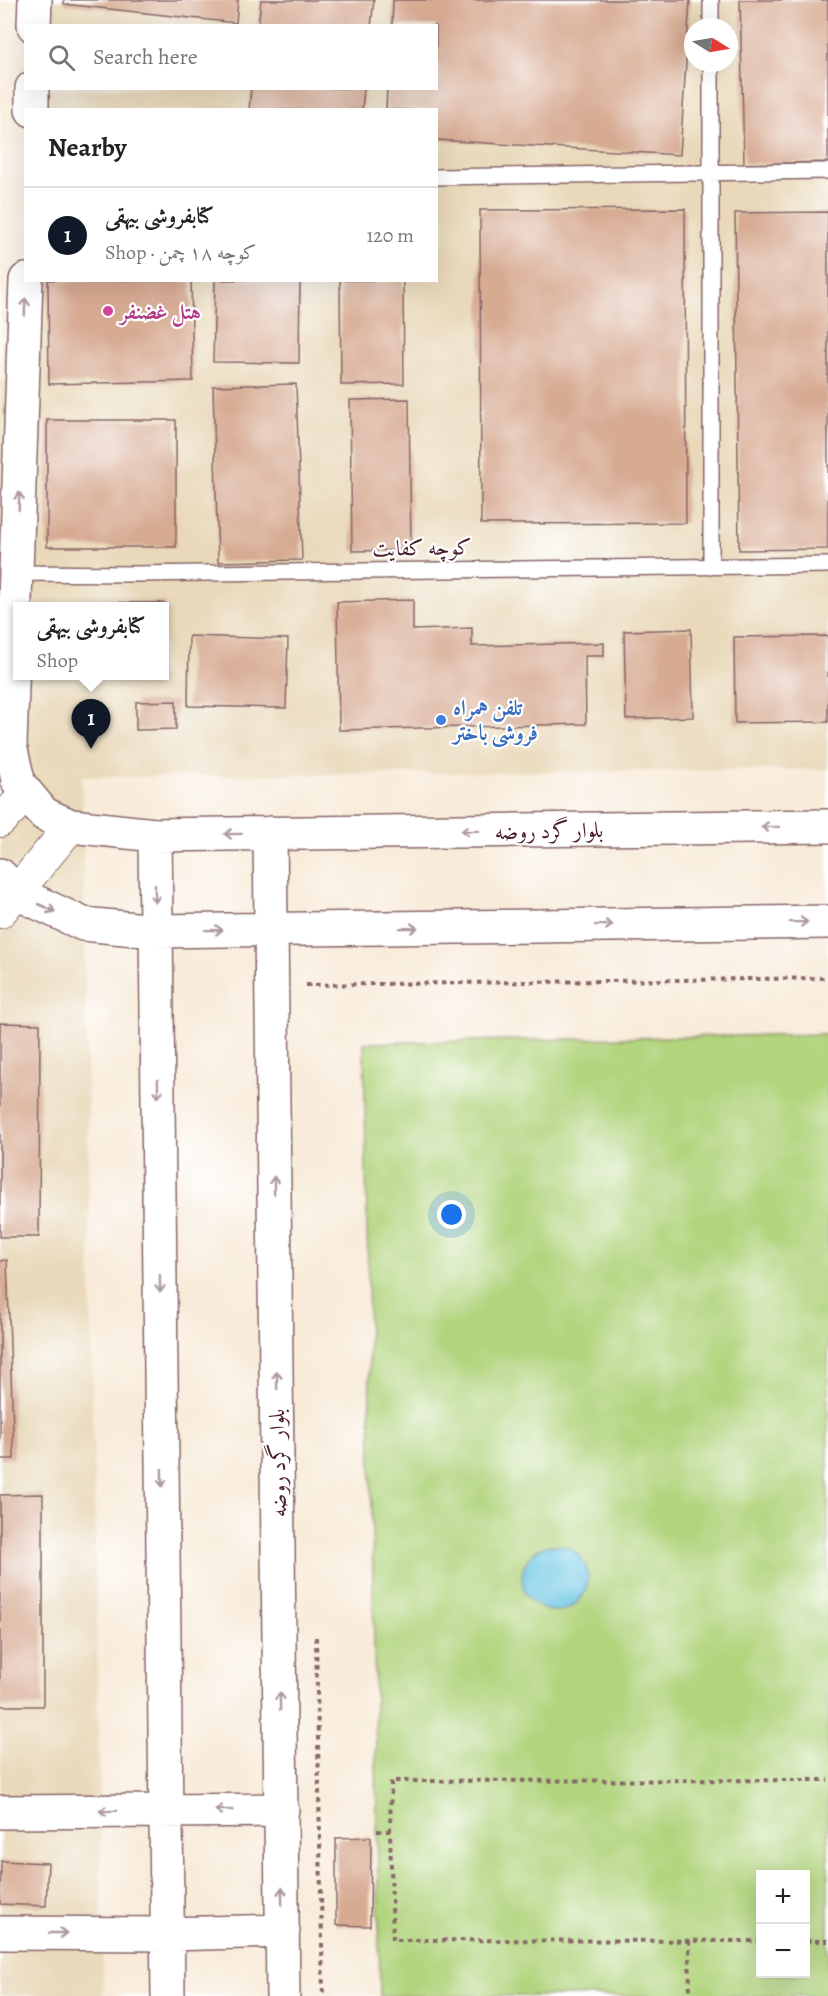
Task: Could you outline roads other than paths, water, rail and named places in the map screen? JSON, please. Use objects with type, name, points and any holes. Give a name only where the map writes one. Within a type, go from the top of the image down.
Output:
[{"type":"main road","points":[[34,24],[35,0]]},
{"type":"main road","points":[[32,90],[32,108]]},
{"type":"main road","name":"بلوار گرد روضه","points":[[15,602],[26,282]]},
{"type":"main road","name":"بلوار گرد روضه","points":[[13,660],[10,746],[19,784],[44,814],[71,826],[155,835],[828,826]]},
{"type":"main road","name":"بلوار گرد روضه","points":[[270,834],[284,1996]]},
{"type":"main road","points":[[155,835],[168,1996]]},
{"type":"main road","points":[[6,894],[83,924],[156,931],[828,922]]},
{"type":"main road","points":[[0,1812],[282,1810]]},
{"type":"main road","points":[[0,1933],[167,1934],[283,1931]]},
{"type":"street","points":[[0,821],[27,794]]},
{"type":"street","points":[[6,894],[71,826]]},
{"type":"lane","points":[[711,0],[711,18]]},
{"type":"lane","points":[[711,72],[711,566]]},
{"type":"lane","points":[[438,177],[828,171]]},
{"type":"lane","name":"کوچه کفایت","points":[[16,573],[135,574],[828,565]]},
{"type":"water","points":[[549,1545],[561,1545],[573,1550],[583,1560],[588,1578],[586,1591],[573,1606],[561,1611],[549,1611],[537,1606],[527,1596],[522,1584],[522,1572],[527,1560],[537,1550]]},
{"type":"place","name":"هتل غضنفر","points":[[108,311]]},
{"type":"place","name":"تلفن همراه فروشی باختر","points":[[441,720]]},
{"type":"place","name":"کتابفروشی بیهقی","points":[[91,749]]}]
